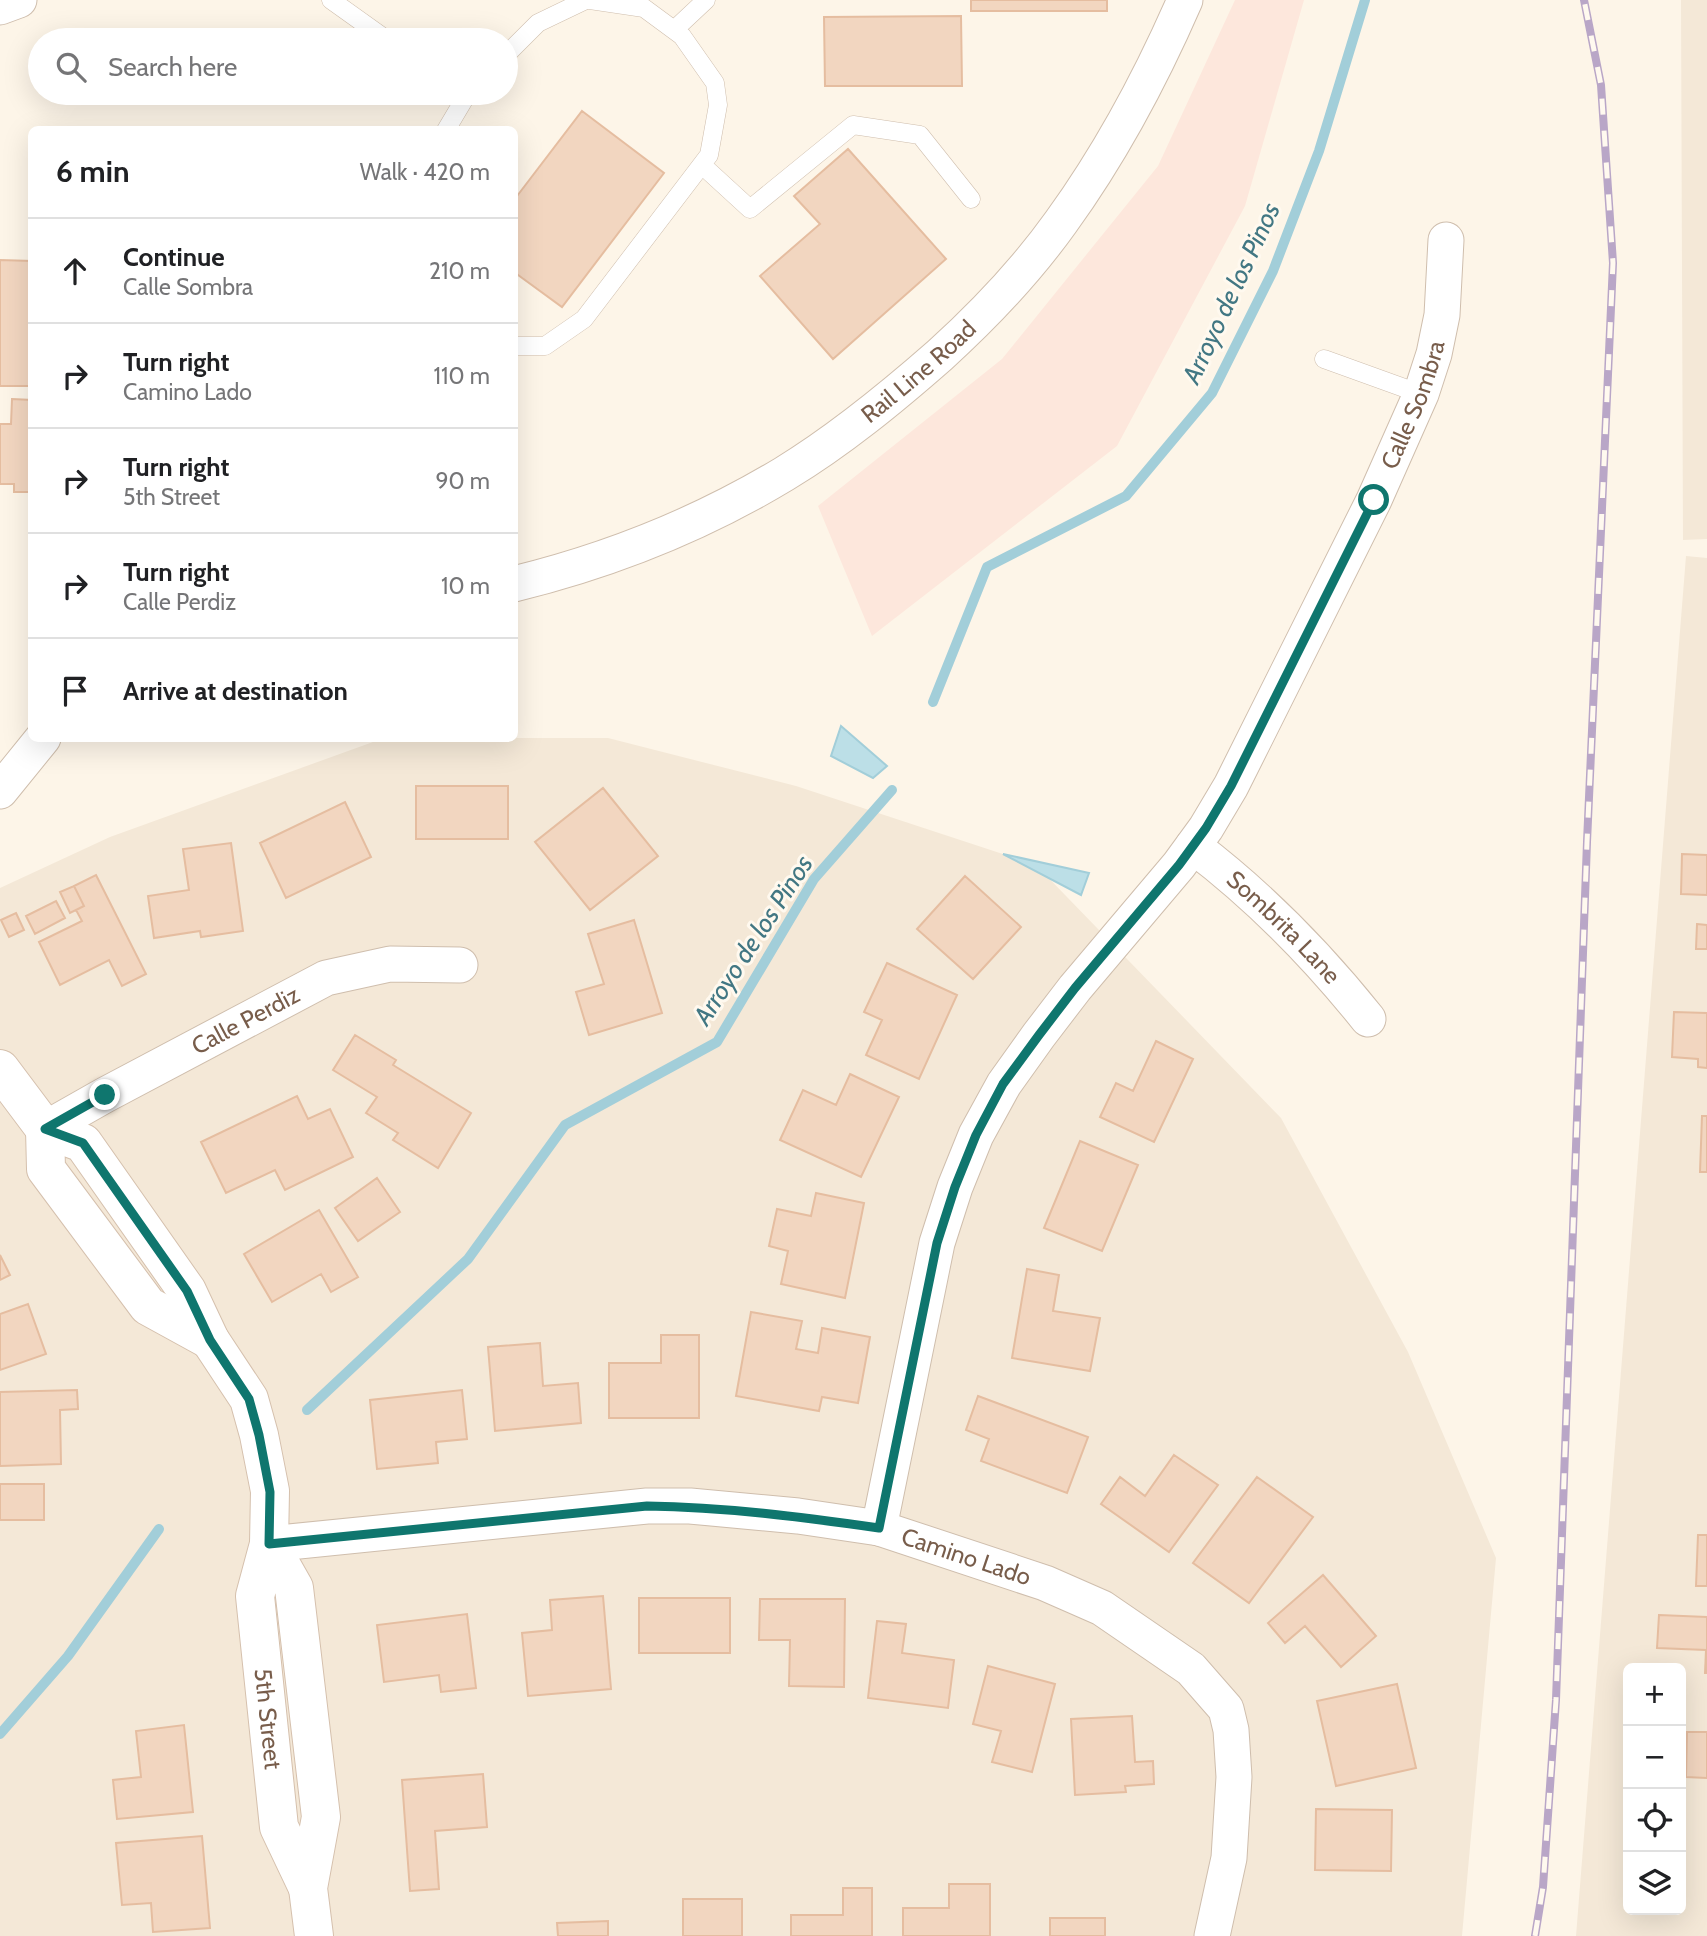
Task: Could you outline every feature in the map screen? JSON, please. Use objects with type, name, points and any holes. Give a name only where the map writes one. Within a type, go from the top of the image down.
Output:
[{"type":"street","points":[[0,7],[19,0]]},
{"type":"street","name":"Rail Line Road","points":[[518,583],[552,575],[612,554],[683,526],[735,500],[828,445],[914,378],[1002,295],[1060,224],[1133,110],[1185,0]]},
{"type":"street","name":"Calle Sombra","points":[[879,1528],[937,1243],[976,1135],[1003,1084],[1039,1035],[1206,828],[1243,762],[1374,500],[1421,394],[1434,354],[1442,315],[1446,240]]},
{"type":"street","points":[[0,791],[40,742]]},
{"type":"street","name":"Sombrita Lane","points":[[1193,846],[1248,891],[1304,945],[1331,972],[1368,1019]]},
{"type":"street","name":"Calle Perdiz","points":[[45,1129],[326,978],[390,964],[460,965]]},
{"type":"street","points":[[0,1069],[45,1129],[83,1143],[187,1291],[210,1340],[249,1399],[270,1492],[269,1544]]},
{"type":"street","name":"Camino Lado","points":[[269,1544],[647,1506],[690,1506],[798,1516],[879,1528],[1045,1583],[1101,1608],[1191,1670],[1226,1709],[1231,1730],[1234,1777],[1229,1858],[1212,1936]]},
{"type":"street","name":"5th Street","points":[[269,1544],[295,1588],[321,1817],[308,1888],[314,1936]]},
{"type":"lane","points":[[331,0],[370,28]]},
{"type":"lane","points":[[518,43],[538,23],[588,0],[644,8],[682,36],[715,83],[718,105],[709,155],[584,319],[545,346],[518,346]]},
{"type":"lane","points":[[674,30],[706,0]]},
{"type":"lane","points":[[448,126],[458,105]]},
{"type":"lane","points":[[702,165],[750,209],[853,125],[920,135],[971,199]]},
{"type":"lane","points":[[1324,359],[1421,394]]},
{"type":"shaded area","points":[[1235,0],[1304,0],[1245,206],[1117,446],[872,636],[818,506],[1002,359],[1158,166]]},
{"type":"shaded area","points":[[1681,0],[1707,0],[1707,539],[1683,540]]},
{"type":"shaded area","points":[[1686,556],[1707,558],[1707,1936],[1576,1936]]},
{"type":"shaded area","points":[[518,738],[608,738],[796,786],[1036,865],[1281,1118],[1408,1352],[1496,1558],[1462,1936],[0,1936],[0,888],[110,837],[373,742],[518,742]]},
{"type":"water","points":[[841,726],[887,766],[873,778],[831,756]]},
{"type":"water","points":[[1003,854],[1089,873],[1081,895]]},
{"type":"building","points":[[971,0],[1107,0],[1107,11],[971,11]]},
{"type":"building","points":[[961,16],[962,86],[825,86],[824,17]]},
{"type":"building","points":[[582,111],[664,173],[562,307],[518,275],[518,195]]},
{"type":"building","points":[[848,149],[946,259],[833,359],[760,276],[820,224],[794,196]]},
{"type":"building","points":[[0,260],[28,261],[28,386],[0,386]]},
{"type":"building","points":[[12,399],[28,400],[28,492],[14,492],[14,484],[0,484],[0,424],[11,424]]},
{"type":"building","points":[[416,786],[508,786],[508,839],[416,839]]},
{"type":"building","points":[[603,788],[658,856],[590,910],[535,842]]},
{"type":"building","points":[[345,802],[371,857],[286,898],[260,843]]},
{"type":"building","points":[[231,843],[243,931],[201,937],[200,931],[154,938],[148,896],[189,890],[183,849]]},
{"type":"building","points":[[1682,854],[1707,855],[1707,895],[1681,894]]},
{"type":"building","points":[[96,875],[146,974],[122,986],[109,960],[60,985],[39,942],[82,921],[76,910],[84,906],[74,886]]},
{"type":"building","points":[[965,876],[1021,927],[973,979],[917,929]]},
{"type":"building","points":[[74,886],[84,906],[70,913],[60,892]]},
{"type":"building","points":[[56,901],[65,918],[35,934],[26,916]]},
{"type":"building","points":[[16,913],[24,930],[9,937],[1,920]]},
{"type":"building","points":[[634,920],[662,1013],[589,1035],[576,992],[604,984],[588,934]]},
{"type":"building","points":[[1697,924],[1707,925],[1707,949],[1696,949]]},
{"type":"building","points":[[887,963],[957,995],[919,1079],[866,1055],[882,1020],[864,1012]]},
{"type":"building","points":[[1674,1012],[1707,1013],[1707,1068],[1698,1067],[1698,1059],[1672,1057]]},
{"type":"building","points":[[355,1035],[396,1060],[393,1065],[471,1113],[438,1168],[393,1140],[398,1133],[366,1113],[377,1097],[333,1070]]},
{"type":"building","points":[[1156,1041],[1193,1059],[1154,1142],[1100,1117],[1116,1083],[1133,1091]]},
{"type":"building","points":[[850,1074],[899,1097],[861,1177],[780,1140],[803,1090],[836,1105]]},
{"type":"building","points":[[297,1096],[308,1119],[330,1109],[353,1157],[285,1190],[275,1170],[226,1193],[201,1142]]},
{"type":"building","points":[[1702,1116],[1707,1116],[1707,1172],[1700,1172]]},
{"type":"building","points":[[1080,1141],[1138,1165],[1102,1251],[1044,1228]]},
{"type":"building","points":[[377,1178],[400,1212],[358,1241],[335,1208]]},
{"type":"building","points":[[816,1193],[864,1203],[845,1298],[781,1284],[788,1251],[769,1246],[777,1209],[811,1216]]},
{"type":"building","points":[[319,1210],[358,1277],[331,1292],[321,1274],[272,1302],[244,1254]]},
{"type":"building","points":[[0,1255],[10,1275],[0,1280]]},
{"type":"building","points":[[1027,1269],[1059,1275],[1053,1311],[1100,1318],[1090,1371],[1012,1358]]},
{"type":"building","points":[[28,1304],[46,1354],[0,1370],[0,1314]]},
{"type":"building","points":[[751,1312],[802,1321],[796,1349],[818,1353],[822,1328],[870,1337],[858,1403],[822,1397],[819,1411],[736,1396]]},
{"type":"building","points":[[661,1335],[699,1335],[699,1418],[609,1418],[609,1363],[661,1363]]},
{"type":"building","points":[[540,1343],[543,1386],[578,1383],[581,1423],[495,1431],[488,1347]]},
{"type":"building","points":[[77,1390],[78,1409],[60,1410],[61,1464],[0,1466],[0,1392]]},
{"type":"building","points":[[462,1390],[467,1439],[436,1442],[438,1463],[377,1469],[370,1400]]},
{"type":"building","points":[[978,1396],[1088,1437],[1067,1493],[981,1461],[989,1439],[966,1430]]},
{"type":"building","points":[[1174,1455],[1218,1485],[1169,1552],[1101,1504],[1120,1477],[1145,1496]]},
{"type":"building","points":[[1257,1477],[1313,1517],[1249,1603],[1193,1563]]},
{"type":"building","points":[[0,1484],[44,1484],[44,1520],[0,1520]]},
{"type":"building","points":[[1698,1535],[1707,1535],[1707,1586],[1696,1586]]},
{"type":"building","points":[[1323,1575],[1376,1636],[1341,1667],[1305,1626],[1285,1643],[1268,1623]]},
{"type":"building","points":[[603,1596],[611,1689],[528,1696],[522,1633],[552,1630],[550,1600]]},
{"type":"building","points":[[639,1598],[730,1598],[730,1653],[639,1653]]},
{"type":"building","points":[[760,1599],[845,1599],[844,1687],[789,1686],[790,1640],[759,1640]]},
{"type":"building","points":[[467,1614],[476,1688],[441,1692],[439,1675],[384,1682],[377,1625]]},
{"type":"building","points":[[1659,1615],[1707,1617],[1707,1673],[1706,1650],[1657,1648]]},
{"type":"building","points":[[877,1621],[906,1624],[902,1653],[954,1660],[948,1708],[868,1698]]},
{"type":"building","points":[[988,1666],[1055,1684],[1032,1772],[992,1762],[1001,1731],[973,1724]]},
{"type":"building","points":[[1397,1684],[1416,1768],[1336,1786],[1317,1701]]},
{"type":"building","points":[[1132,1716],[1135,1762],[1153,1761],[1154,1784],[1125,1786],[1126,1792],[1075,1795],[1071,1719]]},
{"type":"building","points":[[184,1725],[193,1812],[117,1819],[113,1780],[141,1777],[136,1731]]},
{"type":"building","points":[[1687,1732],[1707,1732],[1707,1778],[1686,1777]]},
{"type":"building","points":[[483,1774],[487,1827],[435,1831],[439,1889],[410,1891],[402,1780]]},
{"type":"building","points":[[1316,1809],[1392,1810],[1391,1871],[1315,1870]]},
{"type":"building","points":[[202,1836],[210,1928],[153,1932],[151,1903],[122,1905],[116,1843]]},
{"type":"building","points":[[949,1884],[990,1884],[990,1936],[903,1936],[903,1908],[949,1908]]},
{"type":"building","points":[[843,1888],[872,1888],[872,1936],[791,1936],[791,1915],[843,1915]]},
{"type":"building","points":[[683,1899],[742,1899],[742,1936],[683,1936]]},
{"type":"building","points":[[1050,1918],[1105,1918],[1105,1936],[1050,1936]]},
{"type":"building","points":[[608,1921],[608,1936],[558,1936],[557,1923]]},
{"type":"waterway","name":"Arroyo de los Pinos","points":[[933,702],[987,567],[1126,496],[1212,393],[1273,271],[1319,151],[1365,0]]},
{"type":"waterway","name":"Arroyo de los Pinos","points":[[307,1410],[468,1259],[565,1125],[717,1042],[814,879],[892,790]]},
{"type":"waterway","name":"Arroyo de los Pinos","points":[[0,1734],[68,1656],[159,1529]]},
{"type":"railway","points":[[1535,1936],[1543,1887],[1556,1700],[1587,842],[1613,263],[1601,85],[1584,0]]},
{"type":"route","points":[[105,1095],[45,1129],[83,1143],[187,1291],[210,1340],[249,1399],[270,1492],[269,1544],[647,1506],[690,1506],[798,1516],[879,1528],[937,1243],[976,1135],[1003,1084],[1039,1035],[1179,865],[1206,828],[1231,786],[1374,500]]}]
